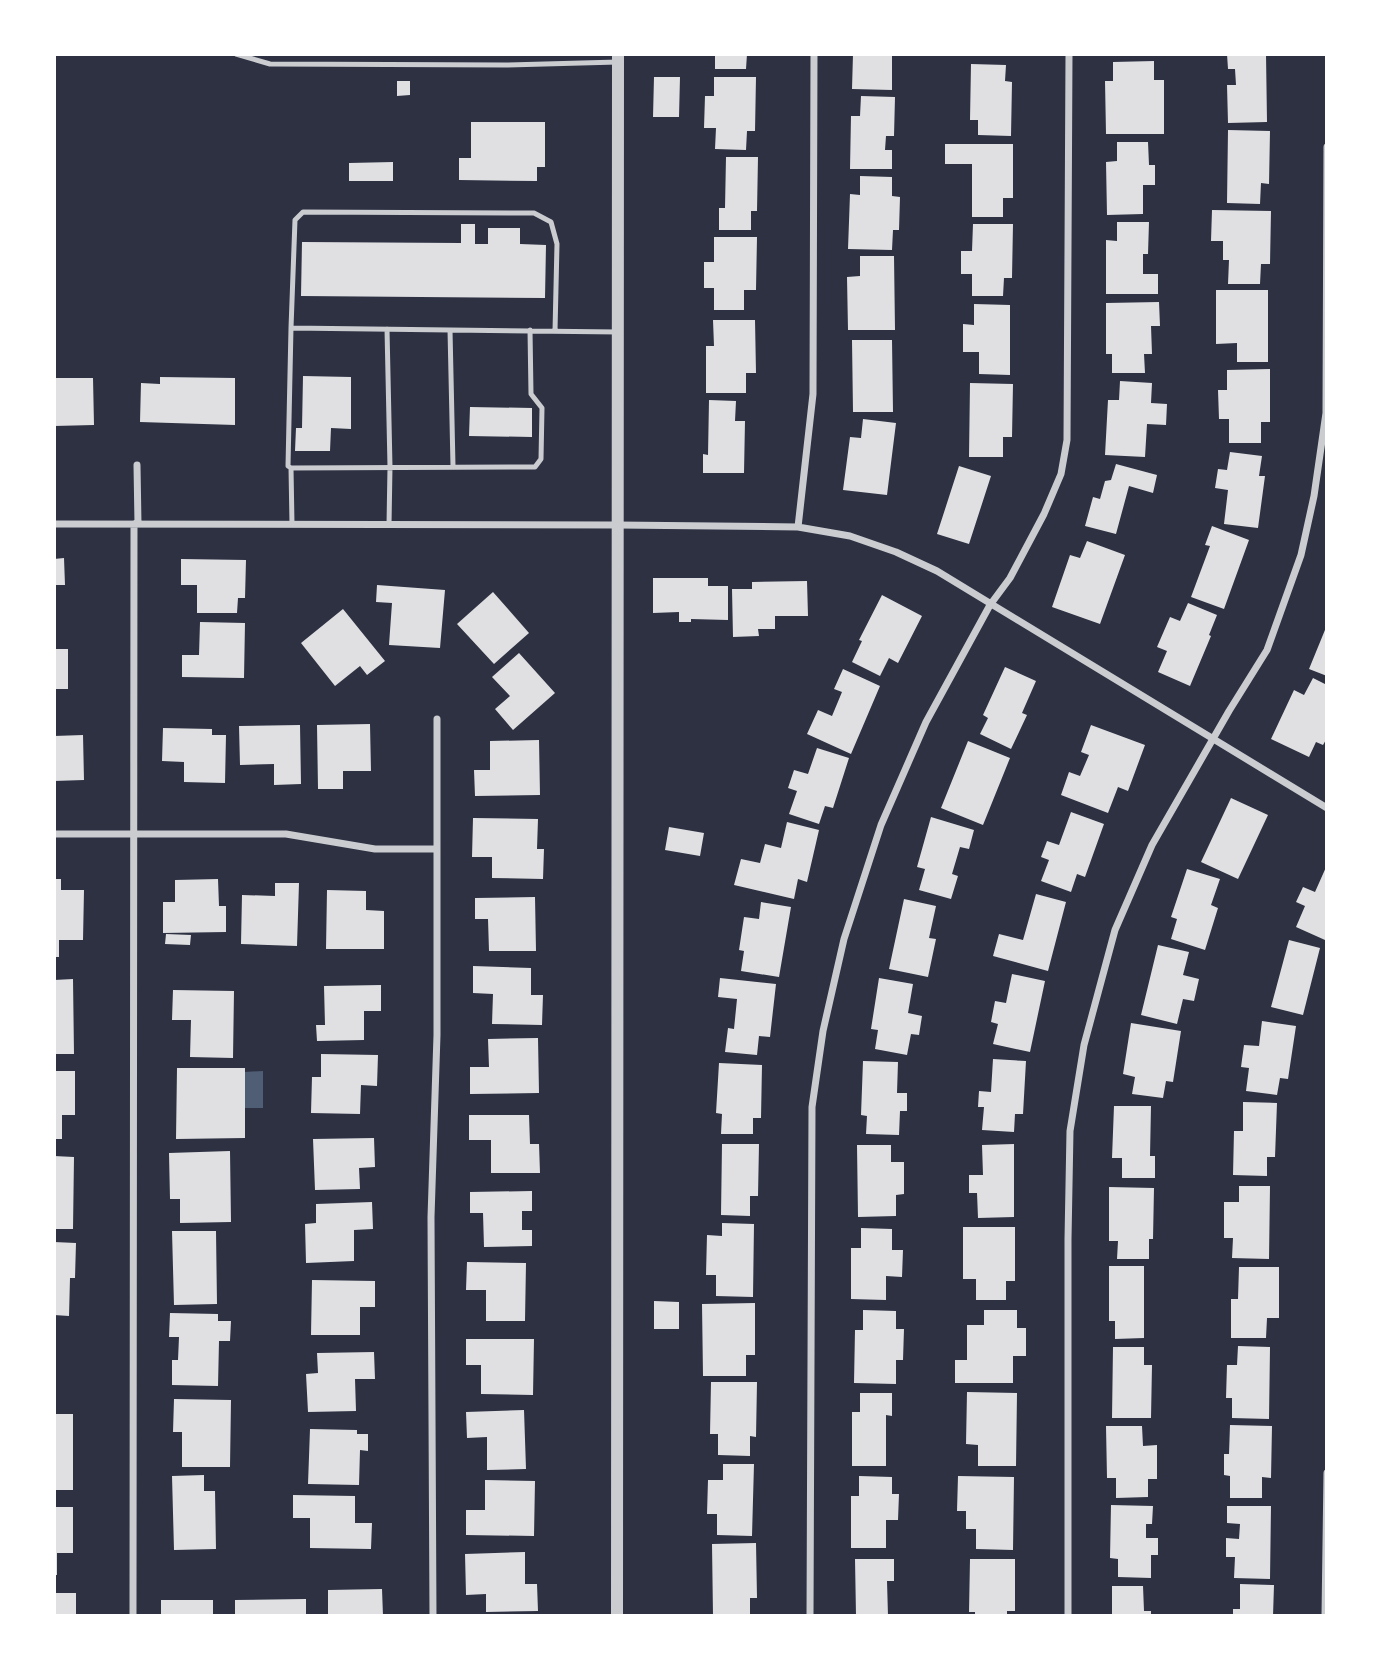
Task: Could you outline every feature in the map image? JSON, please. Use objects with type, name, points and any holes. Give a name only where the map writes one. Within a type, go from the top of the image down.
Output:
[{"type":"street","points":[[798,527],[813,394],[814,54]]},
{"type":"street","points":[[810,1616],[812,1107],[823,1031],[844,939],[881,825],[926,722],[990,605],[1010,578],[1062,474],[1067,440],[1069,54]]},
{"type":"street","points":[[617,1616],[618,58]]},
{"type":"street","points":[[1068,1616],[1070,1131],[1082,1057],[1115,930],[1152,845],[1267,650],[1301,555],[1314,495],[1326,413],[1327,147]]},
{"type":"street","points":[[133,1616],[133,834],[137,465]]},
{"type":"street","points":[[54,524],[798,527],[850,536],[896,551],[937,572],[1327,808]]},
{"type":"street","points":[[433,1616],[431,1217],[437,1035],[437,719]]},
{"type":"street","points":[[54,834],[286,834],[375,849],[437,849]]},
{"type":"street","points":[[1325,1616],[1327,1474]]},
{"type":"lane","points":[[236,54],[270,64],[493,65],[618,58]]},
{"type":"lane","points":[[292,524],[291,468],[288,466],[291,328],[295,220],[303,212],[534,213],[551,222],[557,244],[555,331]]},
{"type":"lane","points":[[291,328],[618,331]]},
{"type":"lane","points":[[387,329],[389,525]]},
{"type":"lane","points":[[450,330],[453,466]]},
{"type":"lane","points":[[291,468],[535,467],[541,459],[541,408],[531,394],[530,330]]},
{"type":"water","points":[[263,1071],[263,1108],[245,1108],[244,1072]]},
{"type":"building","points":[[715,54],[747,54],[746,69],[715,69]]},
{"type":"building","points":[[853,54],[892,54],[892,90],[852,89]]},
{"type":"building","points":[[1227,54],[1266,54],[1267,122],[1228,123],[1227,85],[1236,85],[1235,69],[1228,69]]},
{"type":"building","points":[[1154,61],[1154,80],[1164,80],[1164,134],[1106,134],[1105,81],[1113,81],[1113,62]]},
{"type":"building","points":[[971,64],[1006,65],[1005,81],[1012,82],[1011,136],[978,135],[978,120],[970,120]]},
{"type":"building","points":[[654,77],[680,77],[679,117],[653,117]]},
{"type":"building","points":[[714,77],[756,77],[755,131],[747,131],[746,150],[715,149],[716,128],[704,128],[705,96],[714,96]]},
{"type":"building","points":[[397,81],[410,81],[410,95],[397,96]]},
{"type":"building","points":[[861,96],[895,97],[894,136],[886,136],[885,150],[892,150],[892,169],[850,169],[851,116],[860,116]]},
{"type":"building","points":[[471,122],[545,122],[545,167],[537,167],[537,181],[459,180],[459,158],[471,158]]},
{"type":"building","points":[[1228,130],[1270,131],[1269,184],[1261,183],[1260,204],[1227,203]]},
{"type":"building","points":[[1117,142],[1148,142],[1149,165],[1155,165],[1155,185],[1143,185],[1143,214],[1107,215],[1106,162],[1117,161]]},
{"type":"building","points":[[945,144],[1013,144],[1013,198],[1003,198],[1003,217],[972,217],[972,164],[945,164]]},
{"type":"building","points":[[726,157],[758,157],[757,211],[751,211],[751,230],[719,230],[719,208],[725,208]]},
{"type":"building","points":[[393,162],[393,181],[349,181],[349,163]]},
{"type":"building","points":[[860,176],[892,177],[892,196],[900,197],[899,230],[893,230],[892,250],[848,249],[850,194],[860,195]]},
{"type":"building","points":[[1212,210],[1271,211],[1270,264],[1261,264],[1260,284],[1228,284],[1229,260],[1223,260],[1223,241],[1211,241]]},
{"type":"building","points":[[1117,222],[1149,222],[1148,254],[1143,254],[1143,274],[1158,274],[1158,294],[1106,294],[1106,240],[1117,241]]},
{"type":"building","points":[[461,224],[475,224],[475,244],[488,244],[488,228],[520,228],[520,244],[546,245],[545,298],[301,296],[302,242],[461,243]]},
{"type":"building","points":[[973,224],[1013,224],[1012,278],[1004,278],[1003,296],[972,296],[972,274],[961,274],[961,251],[972,251]]},
{"type":"building","points":[[714,237],[757,237],[756,290],[744,290],[744,310],[714,310],[714,288],[704,288],[704,262],[714,262]]},
{"type":"building","points":[[860,256],[894,256],[895,330],[848,330],[847,277],[860,276]]},
{"type":"building","points":[[1216,290],[1268,290],[1268,362],[1237,362],[1237,343],[1216,344]]},
{"type":"building","points":[[1159,302],[1160,326],[1151,326],[1152,354],[1144,354],[1145,373],[1112,373],[1112,354],[1106,354],[1106,303]]},
{"type":"building","points":[[974,304],[1010,305],[1010,375],[979,374],[979,352],[963,352],[963,324],[974,325]]},
{"type":"building","points":[[713,320],[755,320],[756,373],[746,373],[746,393],[706,393],[706,346],[714,346]]},
{"type":"building","points":[[852,340],[892,340],[893,412],[853,412]]},
{"type":"building","points":[[1270,369],[1270,422],[1261,422],[1261,443],[1229,443],[1229,419],[1219,419],[1218,390],[1227,390],[1227,370]]},
{"type":"building","points":[[303,376],[351,377],[351,429],[331,428],[330,451],[295,451],[296,428],[302,428]]},
{"type":"building","points":[[160,377],[235,378],[235,425],[140,422],[141,383],[160,384]]},
{"type":"building","points":[[54,378],[93,378],[94,425],[54,426]]},
{"type":"building","points":[[1120,381],[1152,383],[1151,403],[1167,404],[1166,425],[1147,424],[1145,457],[1105,455],[1108,400],[1119,400]]},
{"type":"building","points":[[970,383],[1013,384],[1012,437],[1003,437],[1003,457],[969,457]]},
{"type":"building","points":[[709,400],[736,401],[735,421],[745,421],[744,473],[703,473],[703,454],[708,455]]},
{"type":"building","points":[[470,407],[532,408],[532,437],[469,436]]},
{"type":"building","points":[[863,419],[896,423],[887,495],[843,490],[850,437],[861,438]]},
{"type":"building","points":[[1230,452],[1262,456],[1259,476],[1265,476],[1258,528],[1224,524],[1228,490],[1215,488],[1218,469],[1227,470]]},
{"type":"building","points":[[1116,464],[1157,475],[1153,493],[1129,486],[1116,534],[1085,526],[1093,497],[1100,499],[1105,481],[1111,480]]},
{"type":"building","points":[[959,466],[991,476],[969,544],[937,534]]},
{"type":"building","points":[[1212,526],[1249,540],[1224,609],[1191,597],[1210,546],[1205,545]]},
{"type":"building","points":[[1087,541],[1125,555],[1100,624],[1052,607],[1070,555],[1080,558]]},
{"type":"building","points":[[64,558],[65,585],[54,585],[54,559]]},
{"type":"building","points":[[181,559],[246,560],[245,598],[238,598],[237,613],[197,613],[197,585],[181,585]]},
{"type":"building","points":[[653,578],[708,578],[708,586],[728,586],[728,620],[691,619],[691,622],[679,622],[679,612],[653,613]]},
{"type":"building","points":[[807,581],[808,616],[775,616],[775,629],[758,629],[759,636],[733,637],[732,589],[752,589],[752,582]]},
{"type":"building","points":[[377,585],[445,590],[440,648],[389,645],[392,603],[376,602]]},
{"type":"building","points":[[493,592],[529,633],[494,664],[457,624]]},
{"type":"building","points":[[882,595],[922,616],[898,663],[889,658],[880,676],[852,662],[862,641],[859,640]]},
{"type":"building","points":[[1188,603],[1217,615],[1190,686],[1158,672],[1167,651],[1157,647],[1170,617],[1180,621]]},
{"type":"building","points":[[343,609],[385,661],[367,675],[360,666],[335,686],[301,643]]},
{"type":"building","points":[[200,622],[245,623],[244,678],[182,677],[182,655],[199,655]]},
{"type":"building","points":[[1327,625],[1327,676],[1309,669]]},
{"type":"building","points":[[54,649],[68,649],[68,689],[54,689]]},
{"type":"building","points":[[519,653],[555,693],[513,730],[495,709],[510,696],[492,677]]},
{"type":"building","points":[[1005,667],[1036,681],[1022,713],[1027,715],[1011,749],[980,734],[988,718],[983,715]]},
{"type":"building","points":[[843,669],[880,686],[851,754],[807,734],[818,710],[832,716],[842,692],[834,689]]},
{"type":"building","points":[[1313,678],[1327,685],[1327,738],[1323,745],[1316,742],[1309,757],[1271,739],[1294,690],[1304,695]]},
{"type":"building","points":[[370,724],[371,771],[343,771],[343,789],[318,789],[317,725]]},
{"type":"building","points":[[300,725],[301,784],[274,785],[274,764],[240,765],[239,726]]},
{"type":"building","points":[[1091,725],[1145,745],[1128,791],[1118,787],[1108,813],[1061,795],[1069,772],[1080,776],[1089,755],[1081,752]]},
{"type":"building","points":[[163,728],[212,729],[212,735],[226,735],[225,783],[184,782],[184,762],[162,761]]},
{"type":"building","points":[[83,735],[84,780],[54,781],[54,736]]},
{"type":"building","points":[[539,740],[540,795],[475,796],[474,770],[490,770],[490,741]]},
{"type":"building","points":[[968,741],[1010,758],[983,825],[941,808]]},
{"type":"building","points":[[817,748],[849,758],[833,808],[825,806],[819,824],[789,814],[797,791],[788,788],[794,770],[808,774]]},
{"type":"building","points":[[1231,798],[1268,815],[1238,879],[1201,862]]},
{"type":"building","points":[[1071,812],[1104,824],[1085,877],[1077,874],[1071,892],[1041,881],[1049,860],[1041,857],[1047,841],[1059,845]]},
{"type":"building","points":[[931,817],[974,830],[969,849],[960,847],[952,874],[958,876],[951,899],[919,890],[925,869],[917,867]]},
{"type":"building","points":[[473,818],[538,819],[537,849],[544,849],[543,879],[492,878],[492,857],[472,857]]},
{"type":"building","points":[[787,822],[819,830],[807,882],[798,879],[794,899],[734,885],[741,859],[760,863],[765,844],[781,848]]},
{"type":"building","points":[[669,827],[704,833],[700,856],[665,850]]},
{"type":"building","points":[[1327,865],[1325,940],[1296,927],[1305,906],[1296,902],[1303,887],[1315,892]]},
{"type":"building","points":[[1187,869],[1220,879],[1211,905],[1218,908],[1205,950],[1171,939],[1177,919],[1171,917]]},
{"type":"building","points":[[54,879],[61,879],[61,890],[84,890],[83,940],[59,940],[59,957],[54,957]]},
{"type":"building","points":[[218,879],[219,906],[226,906],[226,932],[163,933],[163,902],[175,902],[175,880]]},
{"type":"building","points":[[275,883],[299,883],[297,946],[241,944],[242,895],[275,896]]},
{"type":"building","points":[[327,890],[366,891],[366,910],[384,911],[384,949],[326,949]]},
{"type":"building","points":[[1036,894],[1066,902],[1048,971],[993,956],[999,934],[1023,940]]},
{"type":"building","points":[[535,897],[536,951],[489,951],[488,919],[475,919],[475,898]]},
{"type":"building","points":[[904,899],[936,906],[929,938],[936,939],[928,977],[889,969]]},
{"type":"building","points":[[761,902],[791,907],[779,977],[741,971],[744,951],[739,950],[744,917],[759,919]]},
{"type":"building","points":[[166,934],[191,935],[190,945],[165,944]]},
{"type":"building","points":[[1289,940],[1320,948],[1303,1015],[1271,1007]]},
{"type":"building","points":[[1158,945],[1189,952],[1183,975],[1199,979],[1194,1001],[1183,999],[1177,1024],[1141,1015]]},
{"type":"building","points":[[473,966],[531,968],[531,995],[543,995],[542,1025],[492,1024],[493,994],[473,993]]},
{"type":"building","points":[[1012,974],[1045,981],[1030,1052],[993,1044],[998,1024],[991,1022],[995,1001],[1006,1003]]},
{"type":"building","points":[[720,978],[776,984],[770,1037],[759,1036],[757,1055],[725,1052],[728,1028],[734,1029],[737,999],[718,997]]},
{"type":"building","points":[[879,978],[913,984],[908,1013],[922,1016],[919,1035],[911,1034],[907,1055],[875,1049],[878,1030],[871,1029]]},
{"type":"building","points":[[73,979],[74,1054],[54,1054],[54,980]]},
{"type":"building","points":[[381,985],[381,1011],[364,1011],[364,1040],[317,1041],[316,1025],[325,1025],[324,986]]},
{"type":"building","points":[[173,990],[234,991],[233,1058],[190,1057],[191,1020],[172,1020]]},
{"type":"building","points":[[1262,1021],[1296,1026],[1288,1079],[1280,1078],[1277,1095],[1246,1091],[1249,1068],[1241,1067],[1244,1045],[1259,1046]]},
{"type":"building","points":[[1131,1023],[1181,1031],[1173,1082],[1166,1081],[1163,1098],[1132,1094],[1135,1077],[1123,1074]]},
{"type":"building","points":[[538,1038],[539,1093],[470,1094],[470,1067],[489,1067],[488,1039]]},
{"type":"building","points":[[321,1054],[378,1055],[377,1086],[361,1085],[360,1114],[311,1113],[312,1077],[321,1077]]},
{"type":"building","points":[[993,1059],[1026,1061],[1023,1114],[1015,1114],[1014,1132],[982,1130],[984,1107],[978,1107],[979,1091],[991,1092]]},
{"type":"building","points":[[863,1061],[898,1062],[897,1093],[907,1093],[907,1111],[900,1111],[899,1135],[866,1134],[867,1116],[861,1115]]},
{"type":"building","points":[[719,1063],[762,1065],[761,1118],[753,1118],[753,1134],[721,1134],[722,1114],[716,1113]]},
{"type":"building","points":[[177,1068],[245,1068],[245,1138],[176,1139]]},
{"type":"building","points":[[54,1071],[75,1071],[75,1115],[62,1115],[62,1139],[54,1139]]},
{"type":"building","points":[[1243,1102],[1277,1103],[1275,1157],[1267,1157],[1267,1176],[1233,1175],[1234,1131],[1243,1131]]},
{"type":"building","points":[[1114,1106],[1151,1106],[1150,1156],[1155,1156],[1155,1178],[1122,1178],[1122,1158],[1112,1158]]},
{"type":"building","points":[[469,1115],[529,1115],[530,1144],[539,1144],[540,1173],[491,1173],[491,1140],[469,1140]]},
{"type":"building","points":[[374,1138],[375,1167],[359,1168],[360,1189],[315,1190],[313,1139]]},
{"type":"building","points":[[722,1144],[759,1144],[758,1196],[750,1196],[750,1216],[721,1215]]},
{"type":"building","points":[[1014,1144],[1014,1217],[978,1218],[977,1193],[969,1193],[969,1175],[983,1175],[982,1145]]},
{"type":"building","points":[[857,1145],[891,1145],[891,1162],[904,1162],[904,1194],[896,1195],[896,1216],[858,1217]]},
{"type":"building","points":[[230,1151],[231,1222],[180,1223],[180,1199],[170,1199],[169,1153]]},
{"type":"building","points":[[54,1156],[74,1157],[73,1229],[54,1229]]},
{"type":"building","points":[[1239,1186],[1270,1186],[1269,1259],[1232,1258],[1233,1238],[1224,1238],[1224,1202],[1239,1202]]},
{"type":"building","points":[[1109,1187],[1154,1188],[1153,1239],[1149,1239],[1149,1259],[1117,1259],[1118,1241],[1109,1241]]},
{"type":"building","points":[[532,1191],[532,1211],[522,1211],[522,1230],[532,1230],[532,1246],[484,1247],[483,1213],[470,1213],[470,1192]]},
{"type":"building","points":[[372,1202],[373,1229],[354,1230],[354,1261],[306,1263],[305,1224],[316,1223],[316,1204]]},
{"type":"building","points":[[722,1223],[754,1224],[753,1297],[716,1296],[716,1275],[706,1275],[707,1235],[722,1236]]},
{"type":"building","points":[[963,1227],[1015,1227],[1015,1281],[1006,1281],[1006,1300],[976,1300],[976,1279],[963,1279]]},
{"type":"building","points":[[861,1228],[892,1229],[892,1250],[903,1250],[902,1277],[886,1276],[886,1300],[851,1299],[851,1248],[861,1248]]},
{"type":"building","points":[[172,1231],[216,1231],[217,1304],[174,1305]]},
{"type":"building","points":[[54,1242],[76,1243],[75,1278],[70,1278],[69,1316],[54,1315]]},
{"type":"building","points":[[467,1262],[526,1263],[525,1321],[486,1321],[486,1290],[466,1290]]},
{"type":"building","points":[[1109,1266],[1144,1266],[1144,1338],[1115,1339],[1115,1321],[1109,1321]]},
{"type":"building","points":[[1239,1267],[1279,1267],[1279,1318],[1267,1318],[1266,1338],[1231,1338],[1231,1299],[1238,1299]]},
{"type":"building","points":[[312,1280],[375,1281],[375,1307],[360,1307],[360,1335],[311,1335]]},
{"type":"building","points":[[654,1301],[679,1302],[679,1329],[654,1329]]},
{"type":"building","points":[[755,1303],[755,1355],[746,1355],[746,1376],[703,1376],[702,1304]]},
{"type":"building","points":[[863,1310],[896,1311],[896,1329],[904,1329],[903,1360],[896,1360],[896,1384],[854,1383],[855,1330],[863,1330]]},
{"type":"building","points":[[984,1310],[1017,1310],[1017,1328],[1026,1328],[1026,1356],[1013,1356],[1013,1383],[955,1383],[955,1360],[967,1360],[967,1325],[984,1325]]},
{"type":"building","points":[[170,1313],[218,1314],[218,1321],[231,1321],[230,1341],[219,1341],[218,1386],[172,1385],[172,1360],[178,1360],[179,1337],[169,1337]]},
{"type":"building","points":[[466,1339],[534,1339],[533,1395],[481,1394],[481,1365],[466,1365]]},
{"type":"building","points":[[1238,1346],[1270,1347],[1269,1419],[1232,1418],[1232,1398],[1226,1398],[1227,1365],[1237,1365]]},
{"type":"building","points":[[1113,1347],[1144,1347],[1144,1365],[1152,1365],[1151,1418],[1112,1418]]},
{"type":"building","points":[[374,1352],[375,1379],[355,1379],[356,1411],[308,1412],[306,1374],[318,1373],[317,1353]]},
{"type":"building","points":[[711,1382],[757,1382],[756,1437],[750,1436],[750,1456],[718,1455],[718,1434],[710,1434]]},
{"type":"building","points":[[967,1392],[1017,1393],[1016,1466],[978,1466],[978,1445],[966,1444]]},
{"type":"building","points":[[860,1393],[892,1393],[892,1416],[886,1415],[886,1466],[852,1466],[852,1412],[860,1412]]},
{"type":"building","points":[[174,1399],[231,1400],[230,1467],[182,1467],[182,1432],[173,1432]]},
{"type":"building","points":[[524,1410],[526,1469],[487,1470],[487,1437],[467,1438],[466,1412]]},
{"type":"building","points":[[54,1414],[73,1414],[73,1490],[54,1490]]},
{"type":"building","points":[[1230,1425],[1272,1426],[1271,1478],[1262,1477],[1262,1498],[1230,1498],[1230,1476],[1224,1475],[1224,1454],[1229,1454]]},
{"type":"building","points":[[1106,1426],[1142,1426],[1143,1446],[1157,1445],[1157,1479],[1148,1479],[1148,1497],[1116,1498],[1116,1478],[1107,1478]]},
{"type":"building","points":[[310,1429],[357,1430],[357,1434],[368,1434],[368,1451],[360,1450],[359,1485],[308,1484]]},
{"type":"building","points":[[723,1464],[754,1464],[752,1536],[717,1535],[717,1514],[707,1514],[708,1480],[723,1480]]},
{"type":"building","points":[[204,1475],[204,1491],[215,1491],[216,1549],[174,1550],[172,1476]]},
{"type":"building","points":[[859,1476],[892,1477],[892,1494],[899,1494],[898,1520],[886,1520],[886,1548],[851,1548],[851,1496],[859,1496]]},
{"type":"building","points":[[958,1476],[1014,1477],[1013,1550],[976,1549],[976,1529],[966,1529],[966,1511],[957,1511]]},
{"type":"building","points":[[485,1480],[535,1481],[534,1536],[466,1535],[466,1510],[485,1510]]},
{"type":"building","points":[[293,1495],[355,1496],[355,1523],[372,1523],[371,1549],[310,1548],[310,1518],[293,1518]]},
{"type":"building","points":[[1111,1505],[1153,1506],[1152,1524],[1146,1524],[1146,1538],[1158,1538],[1158,1555],[1151,1555],[1151,1578],[1118,1577],[1118,1559],[1110,1558]]},
{"type":"building","points":[[1227,1506],[1271,1506],[1270,1579],[1234,1578],[1235,1557],[1226,1557],[1226,1538],[1239,1539],[1240,1524],[1227,1523]]},
{"type":"building","points":[[54,1507],[73,1507],[73,1553],[57,1553],[57,1575],[54,1575]]},
{"type":"building","points":[[756,1543],[757,1598],[750,1598],[750,1616],[713,1616],[712,1544]]},
{"type":"building","points":[[525,1552],[525,1584],[537,1584],[538,1611],[486,1612],[486,1594],[466,1595],[465,1554]]},
{"type":"building","points":[[855,1559],[894,1559],[894,1581],[887,1581],[888,1616],[856,1616]]},
{"type":"building","points":[[970,1559],[1015,1559],[1015,1611],[1007,1611],[1007,1616],[975,1616],[975,1612],[969,1612]]},
{"type":"building","points":[[1240,1584],[1274,1585],[1273,1616],[1233,1616],[1233,1609],[1240,1609]]},
{"type":"building","points":[[1112,1586],[1143,1586],[1144,1611],[1151,1611],[1151,1616],[1112,1616]]},
{"type":"building","points":[[382,1589],[383,1616],[328,1616],[328,1590]]},
{"type":"building","points":[[54,1593],[76,1593],[76,1616],[54,1616]]},
{"type":"building","points":[[306,1599],[306,1616],[235,1616],[235,1600]]},
{"type":"building","points":[[161,1600],[213,1600],[213,1616],[161,1616]]}]
